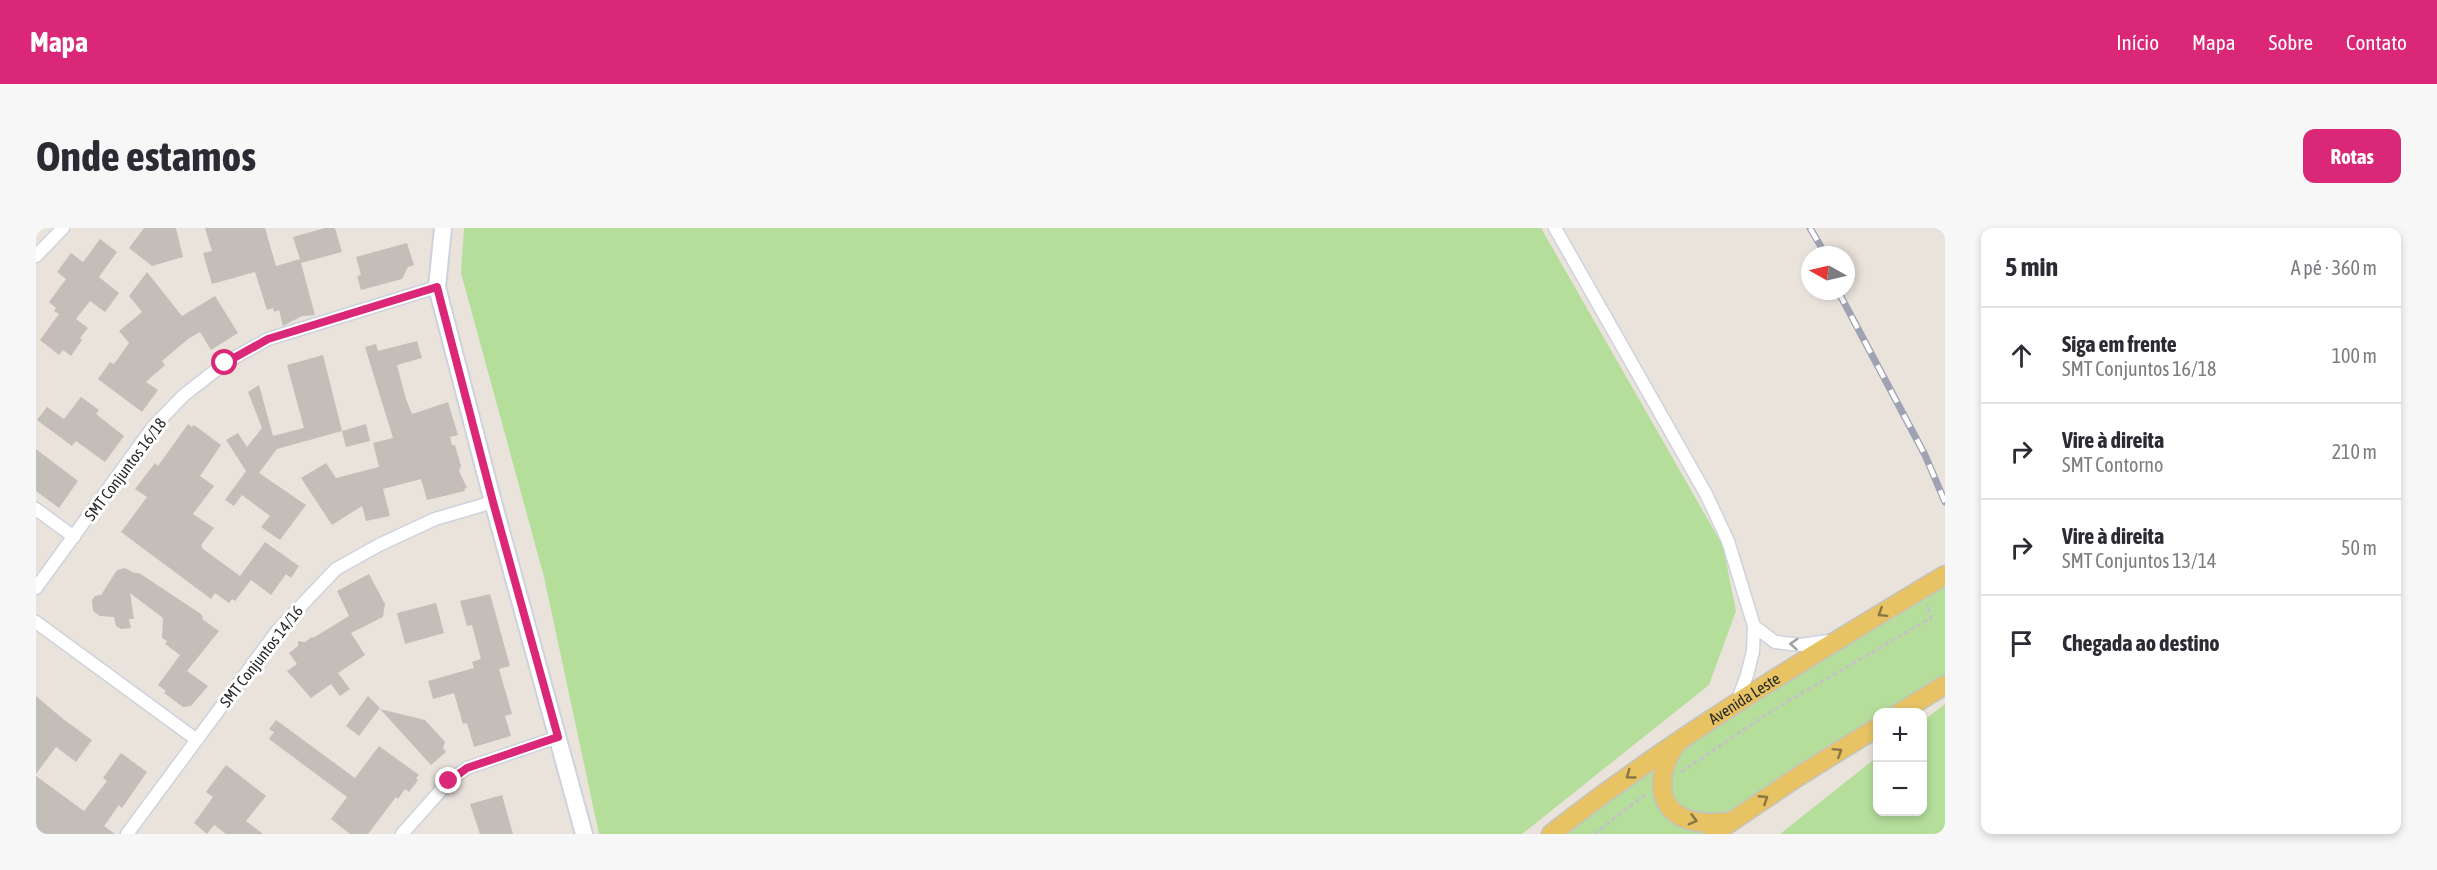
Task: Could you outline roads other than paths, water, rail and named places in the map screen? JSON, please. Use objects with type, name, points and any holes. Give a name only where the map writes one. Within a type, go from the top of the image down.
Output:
[{"type":"main road","name":"Avenida Leste","points":[[1551,834],[1678,740],[1933,582]]},
{"type":"main road","points":[[1908,708],[1945,685]]},
{"type":"main road","points":[[1713,834],[1728,822],[1873,730]]},
{"type":"main road","points":[[1678,740],[1665,760],[1661,783],[1666,804],[1683,818],[1702,823],[1728,822]]},
{"type":"street","points":[[36,256],[63,228]]},
{"type":"street","points":[[443,228],[437,287],[584,834]]},
{"type":"street","points":[[1555,228],[1706,494],[1728,541],[1754,626],[1751,659],[1737,702]]},
{"type":"street","name":"SMT Conjuntos 16/18","points":[[36,588],[153,427],[184,395],[225,363],[268,339],[437,287]]},
{"type":"street","name":"SMT Conjuntos 14/16","points":[[127,834],[278,630],[336,569],[379,545],[435,519],[493,502]]},
{"type":"street","points":[[36,509],[74,537]]},
{"type":"street","points":[[36,622],[196,740]]},
{"type":"street","points":[[1754,626],[1775,642],[1801,645],[1839,640]]},
{"type":"street","points":[[402,834],[449,781],[467,768],[558,737]]},
{"type":"railway","points":[[1810,228],[1821,246]]},
{"type":"railway","points":[[1843,300],[1925,455],[1945,502]]}]
